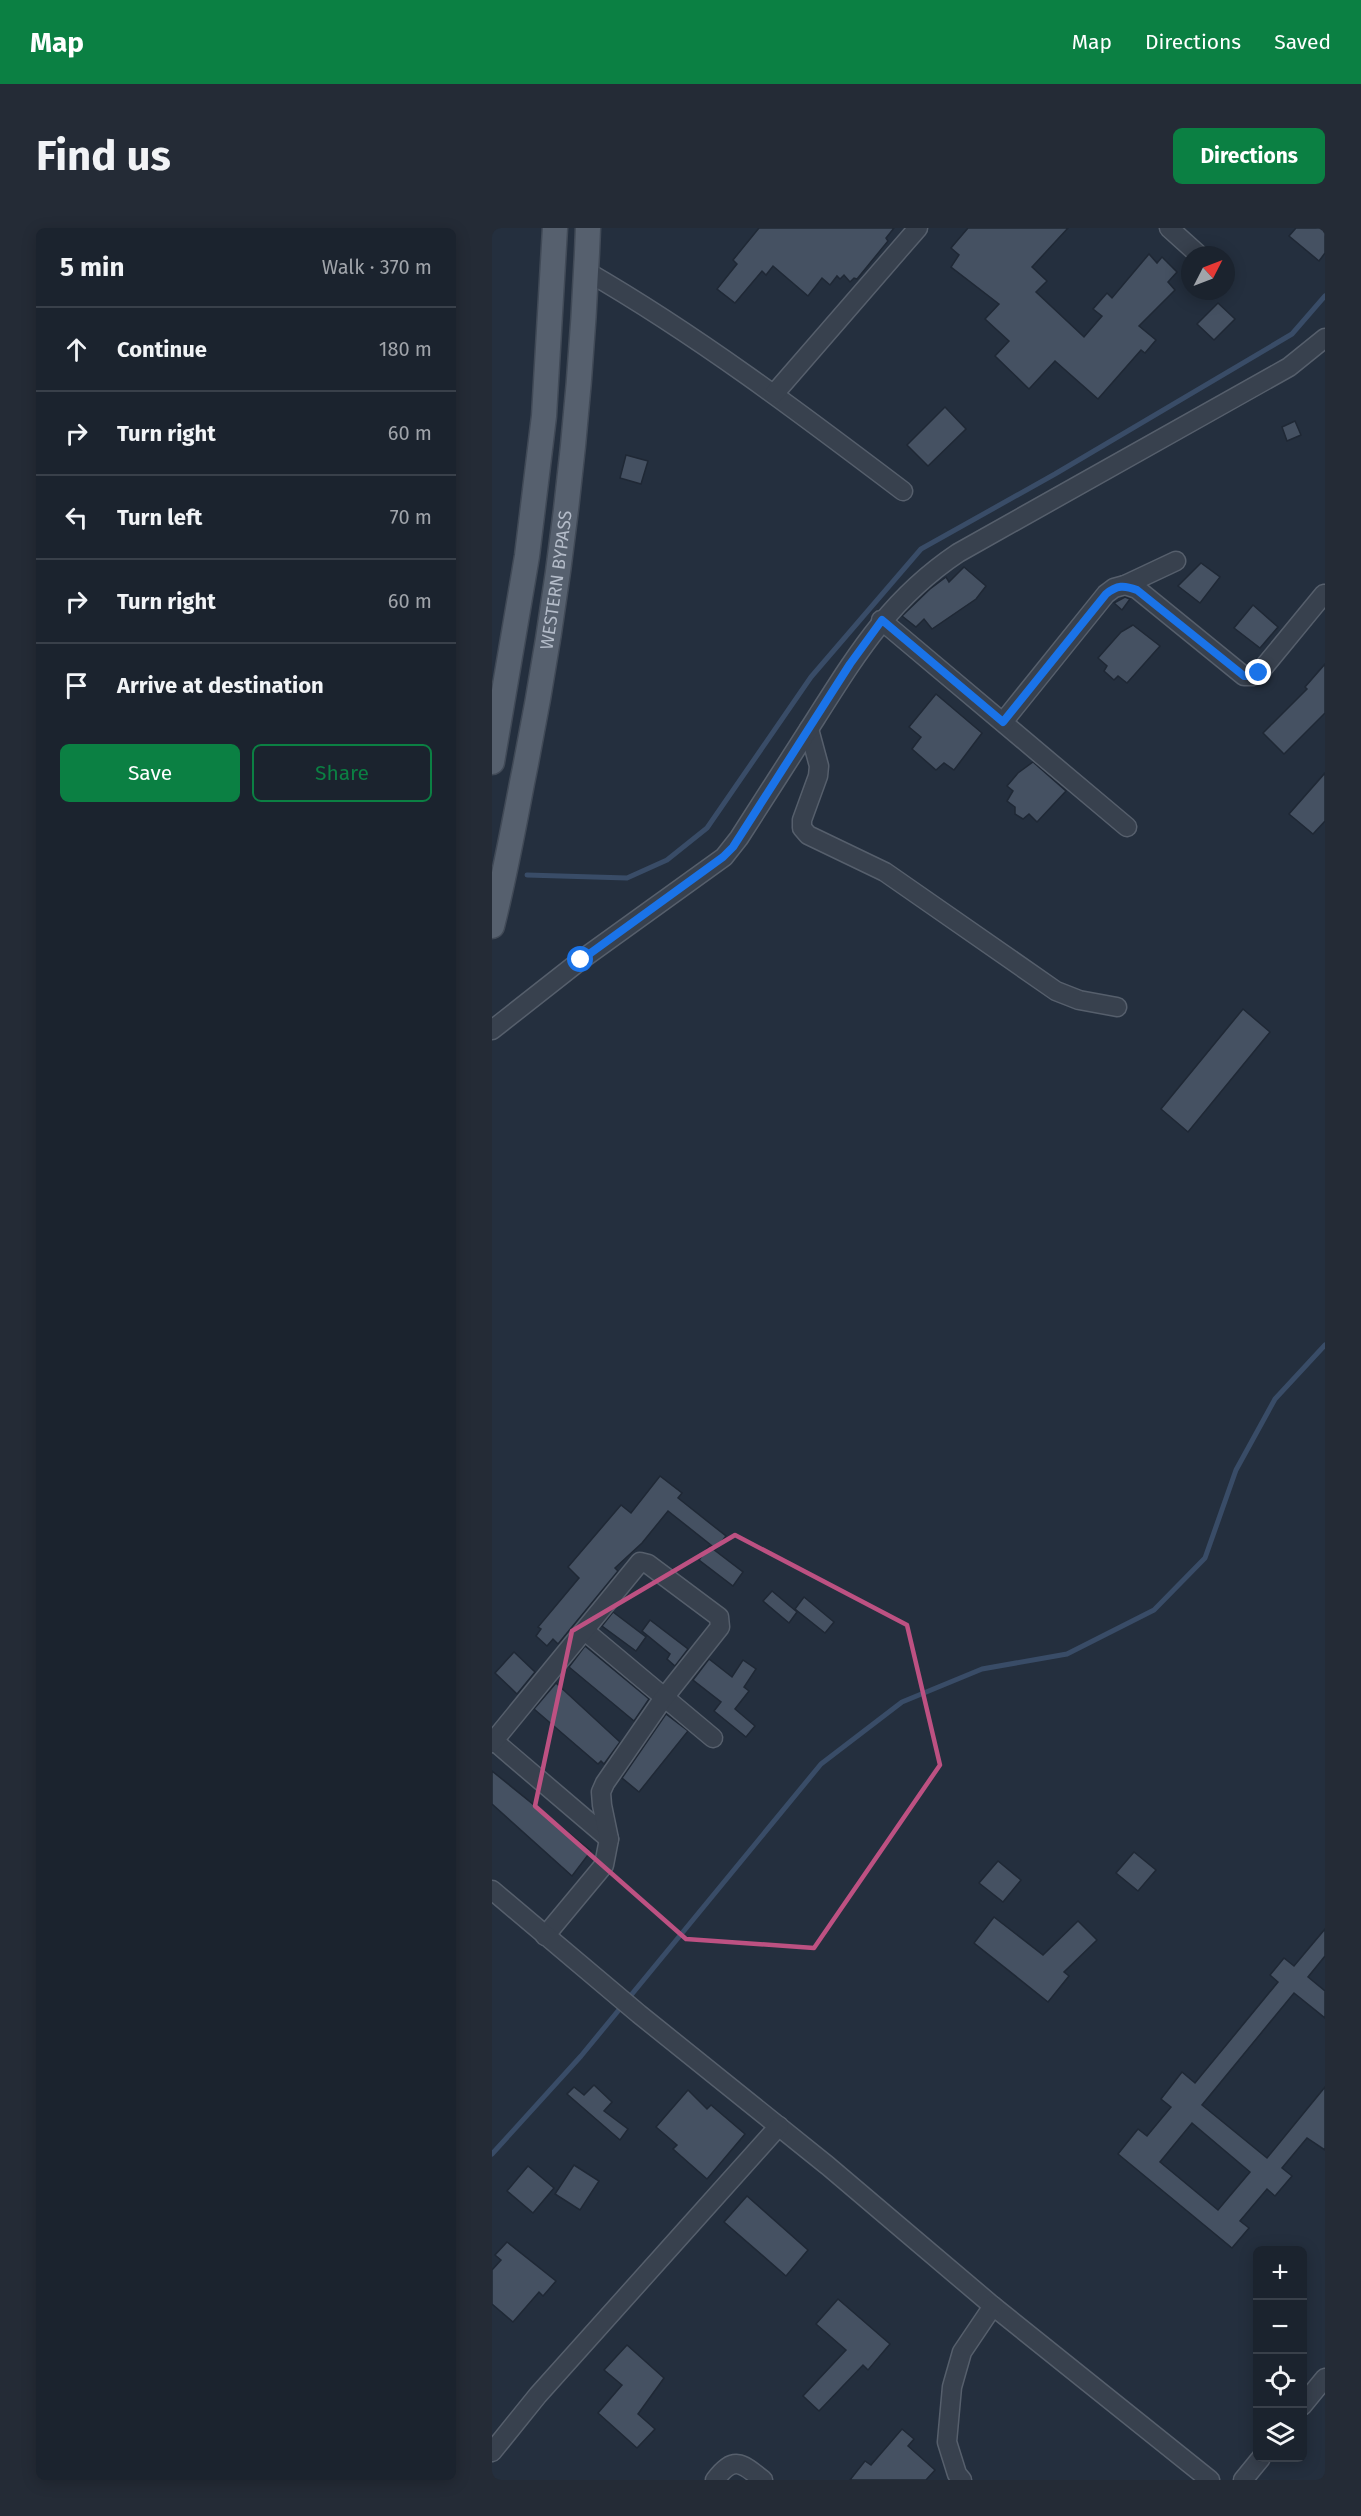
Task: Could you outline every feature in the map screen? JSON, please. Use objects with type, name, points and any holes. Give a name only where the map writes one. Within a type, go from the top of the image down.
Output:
[{"type":"main road","name":"WESTERN BYPASS","points":[[492,762],[527,556],[544,416],[555,228]]},
{"type":"main road","name":"WESTERN BYPASS","points":[[492,926],[539,698],[559,558],[573,432],[588,228]]},
{"type":"street","points":[[774,394],[918,228]]},
{"type":"street","points":[[1169,228],[1189,246]]},
{"type":"street","points":[[586,271],[627,295],[774,394],[903,490]]},
{"type":"street","points":[[492,1030],[581,960],[723,857],[739,838],[882,620],[916,585],[958,553],[1279,373],[1325,338]]},
{"type":"street","points":[[1003,722],[1106,594],[1114,588],[1176,561]]},
{"type":"street","points":[[1125,585],[1137,590],[1244,676],[1259,673],[1324,594]]},
{"type":"street","points":[[882,620],[1127,827]]},
{"type":"street","points":[[809,729],[819,766],[818,776],[802,820],[802,828],[808,835],[885,872],[1056,991],[1079,1000],[1118,1007]]},
{"type":"street","points":[[545,1936],[604,1864],[609,1839],[601,1792],[605,1783],[663,1699],[720,1627],[721,1621],[716,1613],[648,1564],[640,1562],[493,1742],[609,1839]]},
{"type":"street","points":[[585,1631],[663,1699],[713,1738]]},
{"type":"street","points":[[492,1890],[993,2306],[1210,2480]]},
{"type":"street","points":[[492,2452],[538,2396],[779,2126]]},
{"type":"street","points":[[962,2480],[957,2474],[946,2442],[952,2387],[962,2352],[993,2306]]},
{"type":"street","points":[[1307,2400],[1325,2378]]},
{"type":"street","points":[[1243,2480],[1257,2462]]},
{"type":"street","points":[[715,2480],[726,2466],[740,2463],[763,2480]]},
{"type":"highlighted area","points":[[735,1535],[907,1625],[940,1765],[814,1948],[686,1939],[535,1806],[572,1631]]},
{"type":"building","points":[[759,228],[894,228],[886,238],[888,241],[857,279],[854,278],[850,282],[844,275],[840,279],[837,276],[830,285],[822,278],[808,296],[773,266],[766,275],[762,271],[735,303],[717,289],[737,264],[733,260]]},
{"type":"building","points":[[968,228],[1068,228],[1032,267],[1047,281],[1036,292],[1084,337],[1102,316],[1093,309],[1107,293],[1112,298],[1149,254],[1157,263],[1162,257],[1177,272],[1168,282],[1175,290],[1139,326],[1156,340],[1145,353],[1141,350],[1098,399],[1055,361],[1029,389],[995,356],[1009,341],[985,319],[999,304],[951,267],[959,255],[951,248]]},
{"type":"building","points":[[1296,228],[1325,228],[1325,253],[1319,261],[1289,236]]},
{"type":"building","points":[[1218,303],[1235,319],[1214,340],[1197,324]]},
{"type":"building","points":[[945,407],[966,429],[928,466],[907,445]]},
{"type":"building","points":[[1295,421],[1301,435],[1287,441],[1282,427]]},
{"type":"building","points":[[626,455],[648,461],[641,484],[620,478]]},
{"type":"building","points":[[1201,563],[1220,577],[1200,603],[1178,586]]},
{"type":"building","points":[[964,567],[986,586],[976,599],[932,629],[924,619],[916,627],[902,616],[930,589],[946,577],[949,582]]},
{"type":"building","points":[[1125,597],[1130,599],[1122,610],[1114,603]]},
{"type":"building","points":[[1253,605],[1278,627],[1260,648],[1234,628]]},
{"type":"building","points":[[1133,625],[1160,646],[1127,683],[1118,676],[1114,680],[1104,671],[1107,666],[1098,658],[1121,632]]},
{"type":"building","points":[[1325,664],[1325,713],[1284,754],[1263,733],[1307,689],[1305,687]]},
{"type":"building","points":[[936,694],[982,733],[954,770],[944,763],[936,770],[912,749],[921,737],[909,727]]},
{"type":"building","points":[[1033,762],[1066,791],[1037,822],[1029,814],[1023,819],[1015,814],[1015,807],[1007,801],[1013,791],[1007,786],[1018,773]]},
{"type":"building","points":[[1325,773],[1325,821],[1313,834],[1289,814]]},
{"type":"building","points":[[1243,1009],[1270,1032],[1188,1132],[1161,1109]]},
{"type":"building","points":[[660,1476],[682,1493],[678,1498],[726,1536],[716,1549],[668,1511],[642,1543],[615,1568],[618,1571],[558,1644],[553,1639],[547,1646],[536,1636],[541,1629],[538,1627],[579,1578],[568,1567],[621,1505],[631,1513]]},
{"type":"building","points":[[709,1546],[743,1572],[733,1586],[699,1560]]},
{"type":"building","points":[[772,1591],[797,1612],[789,1623],[763,1601]]},
{"type":"building","points":[[804,1597],[834,1622],[825,1633],[795,1609]]},
{"type":"building","points":[[613,1612],[646,1637],[636,1651],[602,1626]]},
{"type":"building","points":[[650,1620],[688,1649],[675,1666],[667,1659],[670,1654],[642,1631]]},
{"type":"building","points":[[585,1646],[649,1699],[634,1721],[569,1667]]},
{"type":"building","points":[[514,1652],[535,1672],[517,1694],[495,1673]]},
{"type":"building","points":[[709,1659],[732,1677],[743,1660],[756,1669],[744,1687],[749,1691],[735,1709],[755,1726],[746,1737],[714,1711],[721,1702],[693,1680]]},
{"type":"building","points":[[556,1683],[620,1742],[604,1764],[601,1761],[598,1764],[534,1709]]},
{"type":"building","points":[[666,1714],[688,1731],[639,1792],[622,1778]]},
{"type":"building","points":[[492,1771],[591,1851],[572,1876],[492,1804]]},
{"type":"building","points":[[1134,1852],[1156,1870],[1138,1891],[1116,1873]]},
{"type":"building","points":[[998,1861],[1021,1880],[1003,1902],[979,1883]]},
{"type":"building","points":[[994,1917],[1043,1955],[1078,1921],[1097,1940],[1064,1972],[1069,1976],[1048,2002],[974,1943]]},
{"type":"building","points":[[1325,1929],[1325,1956],[1308,1977],[1325,1991],[1325,2018],[1294,1993],[1202,2105],[1267,2158],[1325,2087],[1325,2150],[1307,2138],[1282,2168],[1292,2176],[1275,2196],[1267,2189],[1240,2221],[1249,2228],[1232,2248],[1118,2154],[1138,2129],[1147,2136],[1171,2107],[1161,2099],[1182,2072],[1195,2083],[1278,1982],[1270,1975],[1284,1958],[1294,1966]],"holes":[[[1192,2123],[1250,2172],[1218,2210],[1160,2162]]]},
{"type":"building","points":[[594,2085],[612,2102],[604,2111],[628,2129],[620,2140],[567,2094],[574,2087],[584,2095]]},
{"type":"building","points":[[688,2090],[707,2109],[711,2105],[745,2134],[707,2179],[673,2149],[677,2145],[656,2127]]},
{"type":"building","points":[[574,2165],[599,2181],[580,2210],[555,2194]]},
{"type":"building","points":[[528,2166],[554,2188],[533,2213],[507,2191]]},
{"type":"building","points":[[747,2196],[808,2250],[786,2276],[724,2222]]},
{"type":"building","points":[[507,2242],[556,2281],[543,2296],[539,2292],[513,2322],[492,2304],[492,2270],[501,2260],[495,2255]]},
{"type":"building","points":[[838,2299],[890,2344],[868,2370],[863,2365],[819,2411],[803,2396],[846,2350],[816,2324]]},
{"type":"building","points":[[627,2345],[664,2378],[638,2414],[655,2429],[637,2448],[598,2413],[622,2385],[604,2370]]},
{"type":"building","points":[[902,2429],[914,2439],[908,2446],[935,2470],[926,2480],[850,2480],[865,2461],[871,2465]]},
{"type":"waterway","points":[[527,875],[627,878],[667,860],[707,828],[811,677],[921,549],[1055,474],[1292,334],[1325,296]]},
{"type":"waterway","points":[[492,2154],[581,2056],[821,1764],[902,1702],[982,1669],[1067,1654],[1154,1610],[1205,1558],[1236,1470],[1275,1399],[1325,1345]]},
{"type":"route","points":[[581,960],[723,857],[733,847],[850,664],[882,620],[1003,722],[1106,594],[1114,588],[1125,585],[1137,590],[1244,676],[1259,673]]}]
